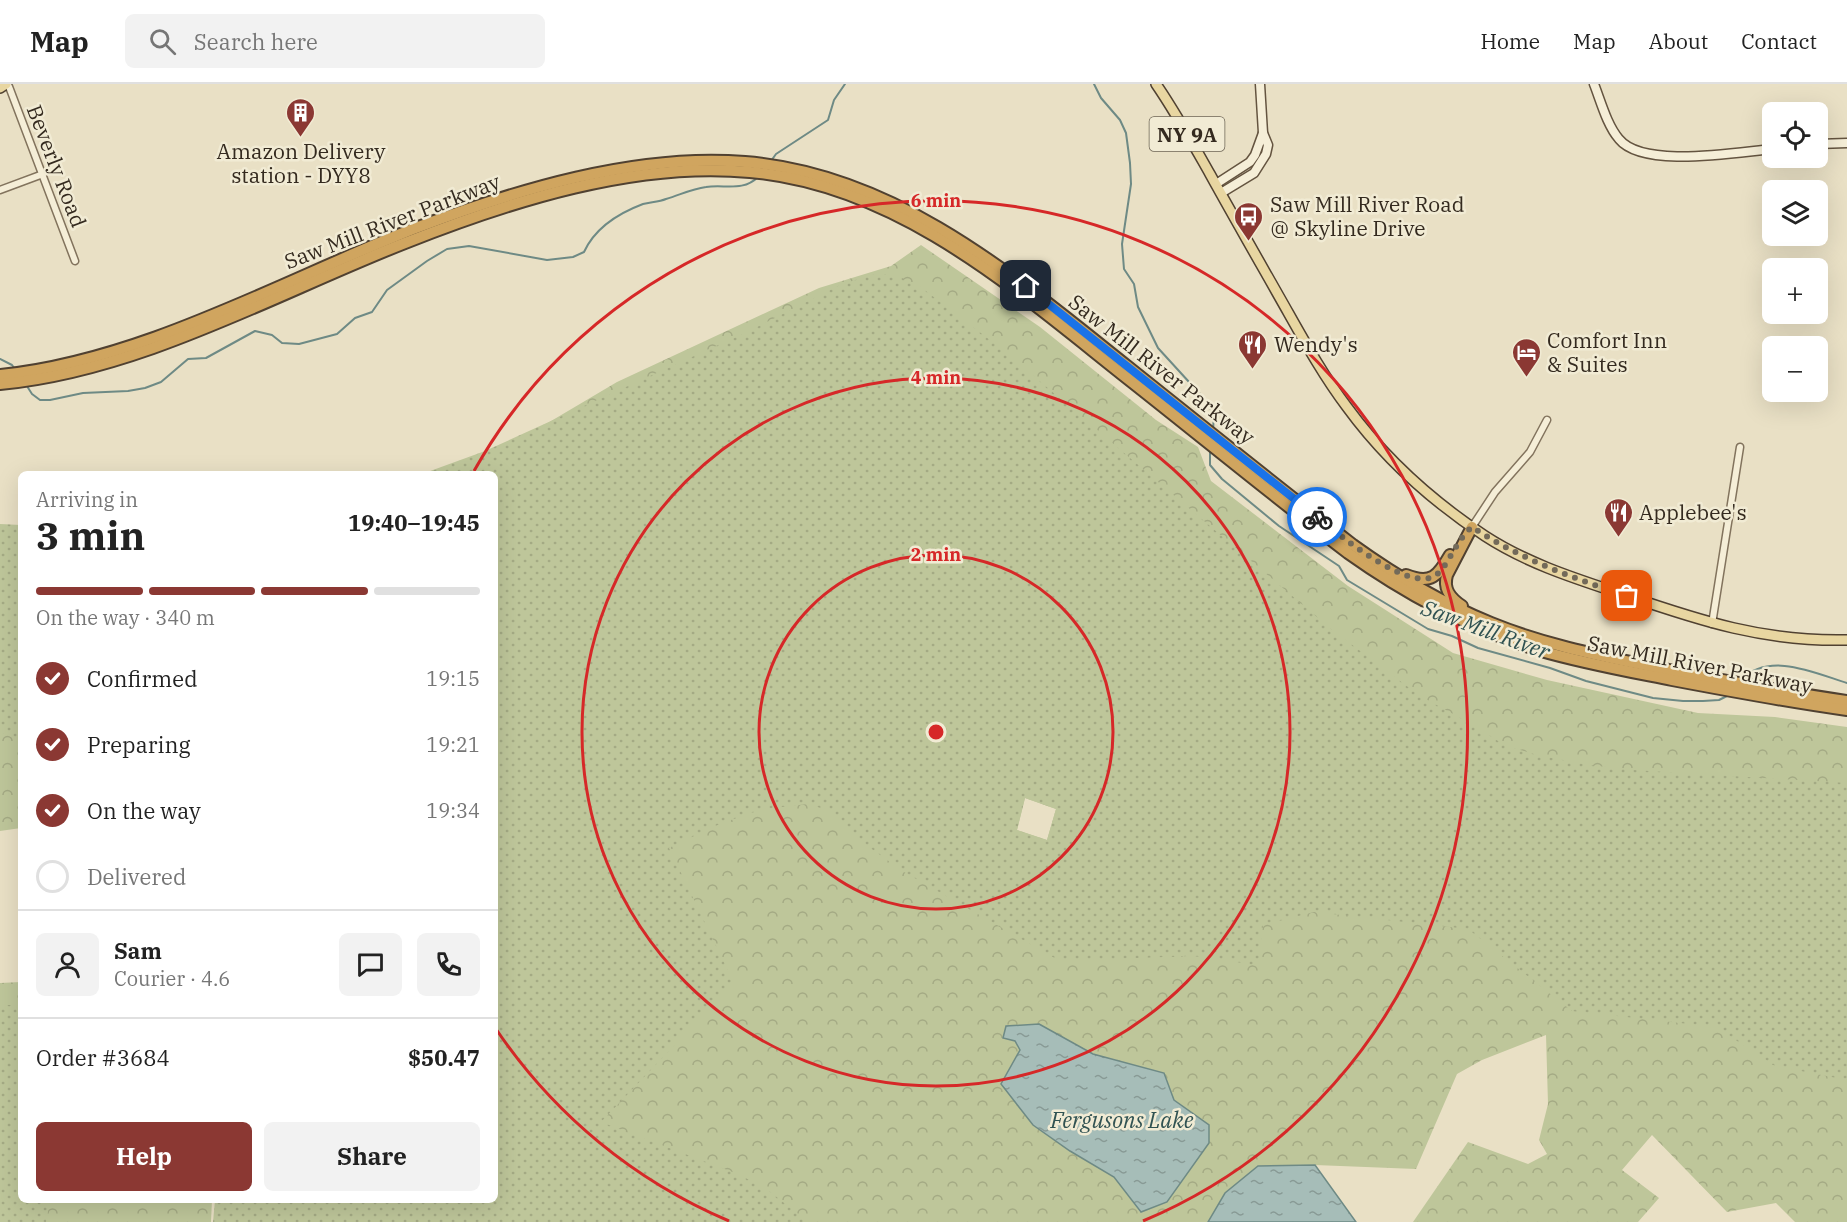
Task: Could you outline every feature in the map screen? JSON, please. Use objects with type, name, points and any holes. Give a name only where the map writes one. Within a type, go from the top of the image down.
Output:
[{"type":"highway","name":"Saw Mill River Parkway","points":[[3,379],[86,368],[157,346],[402,244],[520,203],[599,183],[652,174],[764,169],[812,173],[863,190],[913,213],[959,240],[1026,286],[1370,569],[1416,597],[1464,622],[1514,642],[1566,657],[1728,686]]},
{"type":"highway","name":"Saw Mill River Parkway","points":[[1212,439],[1375,561],[1428,593],[1493,624],[1569,649],[1728,686],[1847,710]]},
{"type":"highway","points":[[1375,561],[1417,579],[1430,579],[1440,572],[1459,539],[1472,527]]},
{"type":"highway","points":[[1472,527],[1448,575],[1446,587],[1455,601],[1493,624]]},
{"type":"highway","name":"Saw Mill River Parkway","points":[[1742,689],[1847,701]]},
{"type":"main road","name":"NY 9A","points":[[1156,84],[1316,360],[1350,412],[1380,448],[1409,477],[1472,527],[1513,551],[1557,572],[1712,624],[1779,637],[1847,640]]},
{"type":"street","points":[[1218,189],[1250,162],[1257,151],[1263,133],[1260,84]]},
{"type":"street","points":[[1594,84],[1620,142],[1636,152],[1678,157],[1762,149]]},
{"type":"street","name":"Beverly Road","points":[[3,85],[43,174],[75,261]]},
{"type":"street","points":[[1828,144],[1847,143]]},
{"type":"street","points":[[0,190],[43,174]]},
{"type":"street","points":[[1472,527],[1495,492],[1530,452],[1547,420]]},
{"type":"street","points":[[1712,624],[1740,447]]},
{"type":"green space","points":[[921,245],[1040,327],[1156,420],[1198,447],[1211,481],[1348,586],[1453,653],[1547,680],[1698,713],[1775,717],[1847,727],[1847,1222],[1795,1222],[1776,1203],[1727,1212],[1652,1135],[1622,1170],[1659,1198],[1638,1222],[1413,1222],[1468,1142],[1528,1164],[1547,1154],[1539,1140],[1548,1104],[1546,1035],[1482,1060],[1457,1074],[1416,1169],[1315,1165],[1258,1166],[1225,1193],[1208,1222],[578,1222],[498,1201],[498,471],[491,471],[480,463],[617,382],[819,288],[891,266]],"holes":[[[1025,798],[1056,809],[1047,840],[1017,830]],[[1039,1024],[1093,1054],[1164,1073],[1174,1100],[1209,1125],[1208,1143],[1167,1202],[1140,1212],[1114,1177],[1070,1151],[1033,1125],[1020,1050],[1015,1041]]]},
{"type":"green space","points":[[875,274],[893,274],[918,285],[1003,350],[1331,629],[1420,696],[1477,727],[1504,745],[1537,755],[1589,765],[1633,770],[1847,783],[1847,1080],[1775,1066],[1716,1027],[1572,1011],[1468,929],[1314,912],[1263,925],[1258,966],[1190,956],[1060,961],[904,872],[869,847],[827,810],[808,804],[750,813],[715,826],[669,848],[734,983],[601,1122],[735,1173],[764,1187],[808,1222],[213,1222],[215,1203],[498,1203],[498,471],[430,471],[485,451],[747,332],[842,284]],"holes":[[[1025,798],[1056,809],[1047,840],[1017,830]]]},
{"type":"green space","points":[[0,524],[18,525],[18,740],[0,732]]},
{"type":"green space","points":[[0,542],[18,542],[18,828],[0,831]]},
{"type":"green space","points":[[18,982],[18,1020],[0,1019],[0,983]]},
{"type":"green space","points":[[0,1005],[18,1005],[18,1203],[49,1203],[46,1222],[0,1222]]},
{"type":"green space","points":[[29,1203],[212,1203],[211,1222],[26,1222]]},
{"type":"water","name":"Fergusons Lake","points":[[1039,1024],[1093,1054],[1164,1073],[1174,1100],[1209,1125],[1209,1143],[1167,1202],[1141,1212],[1114,1177],[1070,1151],[1033,1125],[1001,1084],[1020,1050],[1015,1041],[1003,1038],[1006,1026]]},
{"type":"water","points":[[1315,1165],[1356,1222],[1208,1222],[1225,1193],[1258,1166]]},
{"type":"waterway","name":"Saw Mill River","points":[[771,161],[776,154],[828,120],[834,100],[845,84]]},
{"type":"waterway","name":"Saw Mill River","points":[[1094,84],[1101,98],[1120,120],[1126,133],[1131,184],[1122,244],[1124,269],[1134,284],[1138,307],[1158,348],[1200,394],[1214,414],[1213,431]]},
{"type":"waterway","name":"Saw Mill River","points":[[25,383],[32,394],[40,400],[83,393],[145,388],[161,382],[188,359],[206,358],[255,331],[272,335],[282,343],[299,344],[337,334],[355,318],[372,312],[387,290],[447,249],[469,246],[547,260],[573,257],[584,252],[594,236],[609,222],[643,204],[701,188],[740,186],[758,177]]},
{"type":"waterway","name":"Saw Mill River","points":[[0,359],[15,369]]},
{"type":"waterway","name":"Saw Mill River","points":[[1210,449],[1210,465],[1222,479],[1279,526],[1339,566],[1347,580],[1428,629],[1452,636],[1478,648],[1550,668],[1586,681],[1653,698],[1703,701],[1719,700],[1727,696]]},
{"type":"waterway","name":"Saw Mill River","points":[[1741,680],[1752,671],[1778,666],[1807,670],[1847,683]]},
{"type":"way so far","points":[[1317,517],[1375,561],[1417,579],[1430,579],[1440,572],[1459,539],[1472,527],[1538,563],[1627,596]]},
{"type":"place","name":"Amazon Delivery station - DYY8","points":[[301,138]]},
{"type":"place","name":"Saw Mill River Road @ Skyline Drive","points":[[1249,242]]},
{"type":"place","name":"Wendy's","points":[[1253,370]]},
{"type":"place","name":"Comfort Inn & Suites","points":[[1526,378]]},
{"type":"place","name":"Applebee's","points":[[1618,538]]},
{"type":"route","points":[[1026,286],[1317,517]]}]
